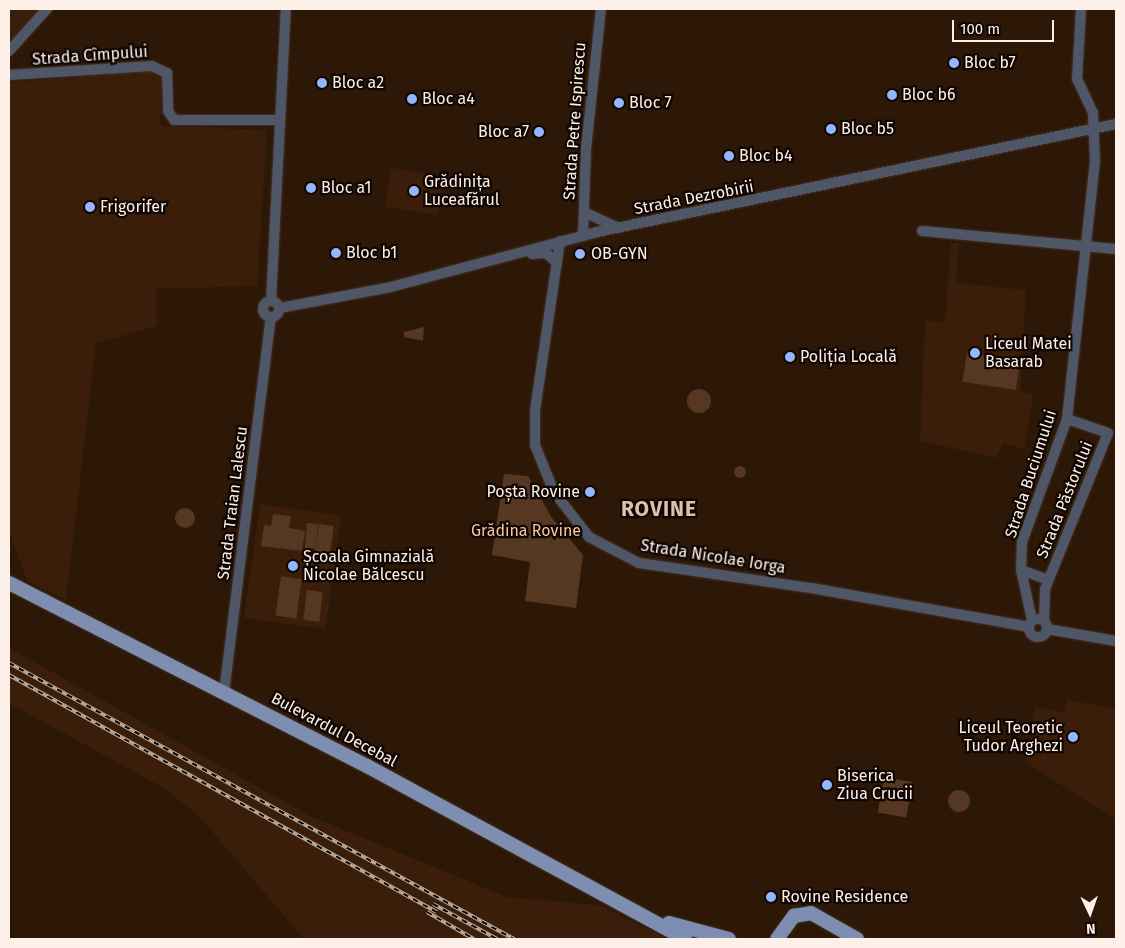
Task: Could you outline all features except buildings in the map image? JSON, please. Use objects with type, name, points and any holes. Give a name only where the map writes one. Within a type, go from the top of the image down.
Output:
[{"type":"main road","name":"Bulevardul Decebal","points":[[9,583],[224,693],[641,912],[684,939]]},
{"type":"main road","name":"Bulevardul Decebal","points":[[641,912],[729,939]]},
{"type":"main road","points":[[777,939],[794,916],[811,913],[857,939]]},
{"type":"street","points":[[9,51],[47,9]]},
{"type":"street","points":[[271,318],[280,308],[271,301],[278,120],[286,9]]},
{"type":"street","name":"Strada Petre Ispirescu","points":[[583,236],[586,149],[601,9]]},
{"type":"street","name":"Strada Buciumului","points":[[1031,624],[1021,570],[1024,530],[1067,419],[1087,246],[1095,128],[1090,104],[1077,79],[1081,9]]},
{"type":"street","name":"Strada Cîmpului","points":[[9,75],[152,66],[164,69],[169,78],[168,111],[174,120],[278,120]]},
{"type":"street","name":"Strada Dezrobirii","points":[[280,308],[391,287],[560,241],[619,228],[925,166],[1116,124]]},
{"type":"street","points":[[584,212],[619,228]]},
{"type":"street","points":[[922,231],[1116,249]]},
{"type":"street","name":"Strada Nicolae Iorga","points":[[560,241],[535,410],[535,445],[554,492],[589,537],[639,563],[812,588],[1031,624]]},
{"type":"street","points":[[508,256],[546,253],[557,263]]},
{"type":"street","name":"Strada Traian Lalescu","points":[[224,693],[271,318],[263,310],[271,301]]},
{"type":"street","name":"Strada Păstorului","points":[[1045,625],[1042,600],[1048,580],[1108,432],[1067,419]]},
{"type":"street","points":[[1021,570],[1048,580]]},
{"type":"street","points":[[1031,624],[1038,637],[1045,625]]},
{"type":"street","points":[[1031,624],[1045,625],[1116,641]]},
{"type":"shaded area","points":[[9,9],[42,9],[9,45]]},
{"type":"shaded area","points":[[149,71],[164,74],[160,126],[267,130],[257,286],[156,289],[157,326],[96,343],[66,600],[27,581],[9,532],[9,83]]},
{"type":"shaded area","name":"Grădinița Luceafărul","points":[[391,168],[443,176],[437,215],[385,207]]},
{"type":"shaded area","name":"Liceul Matei Basarab","points":[[951,243],[959,243],[956,283],[1026,290],[1020,391],[1033,395],[1024,449],[1003,443],[996,458],[920,441],[925,321],[945,322]]},
{"type":"shaded area","name":"Școala Gimnazială Nicolae Bălcescu","points":[[260,504],[341,515],[325,629],[244,618]]},
{"type":"shaded area","points":[[9,648],[310,816],[507,897],[598,905],[668,939],[304,939],[199,816],[164,788],[9,703]]},
{"type":"shaded area","name":"Liceul Teoretic Tudor Arghezi","points":[[1067,700],[1116,709],[1116,819],[1026,763],[1035,707],[1064,712]]},
{"type":"green space","points":[[424,327],[423,341],[404,337],[404,332]]},
{"type":"green space","points":[[967,353],[1020,361],[1016,390],[962,382]]},
{"type":"green space","points":[[699,389],[707,393],[711,401],[707,409],[699,413],[691,409],[687,401],[691,393]]},
{"type":"green space","points":[[740,466],[746,472],[740,478],[734,472]]},
{"type":"green space","name":"Grădina Rovine","points":[[504,474],[528,476],[552,518],[583,555],[576,608],[525,601],[530,562],[492,555]]},
{"type":"green space","points":[[185,508],[192,511],[195,518],[192,525],[185,528],[178,525],[175,518],[178,511]]},
{"type":"green space","points":[[273,514],[291,516],[289,528],[305,531],[302,551],[261,546],[264,525],[271,526]]},
{"type":"green space","points":[[307,523],[318,524],[316,549],[305,548]]},
{"type":"green space","points":[[319,524],[334,526],[330,555],[315,553]]},
{"type":"green space","points":[[281,576],[302,579],[296,619],[275,616]]},
{"type":"green space","points":[[307,590],[323,592],[319,622],[303,620]]},
{"type":"green space","points":[[884,777],[913,782],[906,817],[878,812]]},
{"type":"green space","points":[[959,790],[967,793],[970,801],[967,809],[959,812],[951,809],[948,801],[951,793]]},
{"type":"railway","points":[[9,663],[514,939]]},
{"type":"railway","points":[[9,675],[437,912]]},
{"type":"railway","points":[[433,904],[497,939]]},
{"type":"railway","points":[[427,912],[474,939]]},
{"type":"place","name":"Bloc b7","points":[[954,63]]},
{"type":"place","name":"Bloc a2","points":[[322,83]]},
{"type":"place","name":"Bloc b6","points":[[892,95]]},
{"type":"place","name":"Bloc a4","points":[[412,99]]},
{"type":"place","name":"Bloc 7","points":[[619,103]]},
{"type":"place","name":"Bloc b5","points":[[831,129]]},
{"type":"place","name":"Bloc a7","points":[[539,132]]},
{"type":"place","name":"Bloc b4","points":[[729,156]]},
{"type":"place","name":"Bloc a1","points":[[311,188]]},
{"type":"place","name":"Grădinița Luceafărul","points":[[414,191]]},
{"type":"place","name":"Frigorifer","points":[[90,207]]},
{"type":"place","name":"Bloc b1","points":[[336,253]]},
{"type":"place","name":"OB-GYN","points":[[580,254]]},
{"type":"place","name":"Liceul Matei Basarab","points":[[975,353]]},
{"type":"place","name":"Poliția Locală","points":[[790,357]]},
{"type":"place","name":"Poșta Rovine","points":[[590,492]]},
{"type":"place","name":"Școala Gimnazială Nicolae Bălcescu","points":[[293,566]]},
{"type":"place","name":"Liceul Teoretic Tudor Arghezi","points":[[1073,737]]},
{"type":"place","name":"Biserica Ziua Crucii","points":[[827,785]]},
{"type":"place","name":"Rovine Residence","points":[[771,897]]},
{"type":"district","name":"ROVINE","points":[[659,509]]}]
